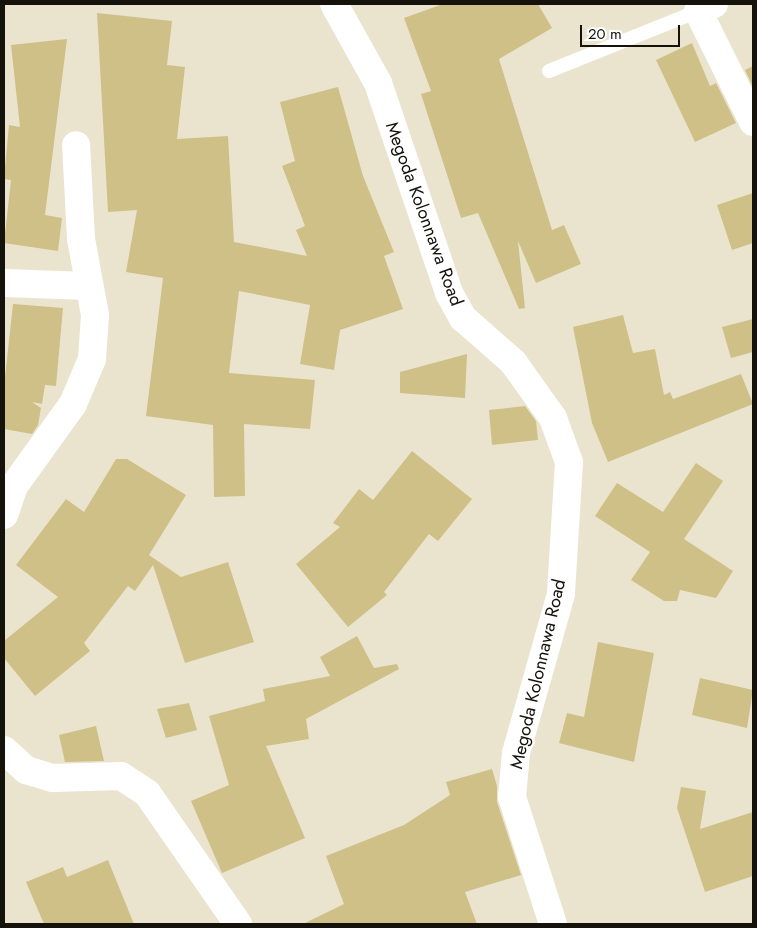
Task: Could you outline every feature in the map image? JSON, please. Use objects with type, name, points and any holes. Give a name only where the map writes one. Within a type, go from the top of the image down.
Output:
[{"type":"street","name":"Megoda Kolonnawa Road","points":[[334,4],[378,83],[449,293],[463,318],[513,362],[553,418],[569,462],[561,594],[516,753],[512,797],[553,924]]},
{"type":"street","points":[[706,7],[753,122]]},
{"type":"street","points":[[4,515],[14,486],[73,404],[92,359],[95,315],[88,286],[81,239],[76,145]]},
{"type":"street","points":[[4,283],[88,286]]},
{"type":"street","points":[[4,750],[26,770],[53,778],[121,776],[146,792],[238,924]]},
{"type":"lane","points":[[550,71],[706,7]]},
{"type":"building","points":[[443,4],[538,4],[552,28],[499,59],[552,230],[564,225],[581,264],[536,283],[518,241],[525,308],[519,309],[478,213],[461,218],[421,94],[431,91],[404,18]]},
{"type":"building","points":[[97,13],[172,21],[167,65],[185,67],[177,139],[228,136],[234,242],[307,256],[296,230],[305,226],[282,166],[295,161],[280,102],[338,87],[363,176],[394,252],[384,256],[403,309],[340,330],[334,370],[300,364],[310,305],[239,291],[229,373],[315,380],[310,429],[244,424],[245,496],[214,497],[213,425],[146,416],[163,278],[126,272],[137,210],[108,212]]},
{"type":"building","points":[[67,39],[45,215],[62,218],[58,251],[4,243],[11,180],[4,179],[9,125],[20,127],[11,45]]},
{"type":"building","points":[[692,43],[710,86],[716,83],[736,123],[695,142],[656,60]]},
{"type":"building","points":[[753,66],[753,87],[745,70]]},
{"type":"building","points":[[753,193],[753,243],[732,250],[717,205]]},
{"type":"building","points":[[13,304],[63,308],[56,386],[45,385],[42,404],[32,402],[41,408],[38,425],[32,434],[4,429],[4,386]]},
{"type":"building","points":[[623,315],[633,353],[655,349],[664,395],[670,392],[673,399],[741,374],[753,404],[608,462],[592,423],[573,327]]},
{"type":"building","points":[[753,319],[753,352],[731,358],[722,327]]},
{"type":"building","points":[[467,354],[465,398],[400,393],[400,372]]},
{"type":"building","points":[[525,406],[536,421],[538,440],[492,445],[489,410]]},
{"type":"building","points":[[412,451],[472,499],[438,541],[429,534],[384,592],[387,595],[348,627],[296,564],[340,527],[333,523],[359,489],[373,500]]},
{"type":"building","points":[[116,459],[127,459],[186,495],[149,555],[181,577],[228,562],[254,642],[185,663],[153,565],[135,591],[128,586],[84,643],[90,651],[35,696],[4,658],[4,641],[58,597],[16,565],[66,499],[84,512]]},
{"type":"building","points":[[696,463],[723,481],[684,539],[733,571],[716,598],[680,590],[677,601],[664,601],[631,580],[650,552],[595,516],[617,483],[663,512]]},
{"type":"building","points":[[357,636],[374,668],[397,664],[399,669],[306,719],[309,739],[266,746],[305,838],[222,873],[191,801],[229,785],[209,716],[265,701],[263,689],[330,676],[320,657]]},
{"type":"building","points":[[598,642],[654,653],[634,762],[559,743],[567,713],[584,717]]},
{"type":"building","points":[[700,678],[753,690],[747,728],[692,715]]},
{"type":"building","points":[[189,703],[197,730],[166,738],[157,709]]},
{"type":"building","points":[[96,726],[104,761],[65,762],[59,735]]},
{"type":"building","points":[[492,769],[497,786],[497,802],[521,875],[465,892],[477,924],[303,924],[344,904],[326,856],[404,825],[450,795],[446,782]]},
{"type":"building","points":[[681,787],[706,791],[700,829],[753,812],[753,876],[705,892],[677,808]]},
{"type":"building","points":[[108,860],[134,924],[44,924],[26,882],[63,867],[67,877]]}]
